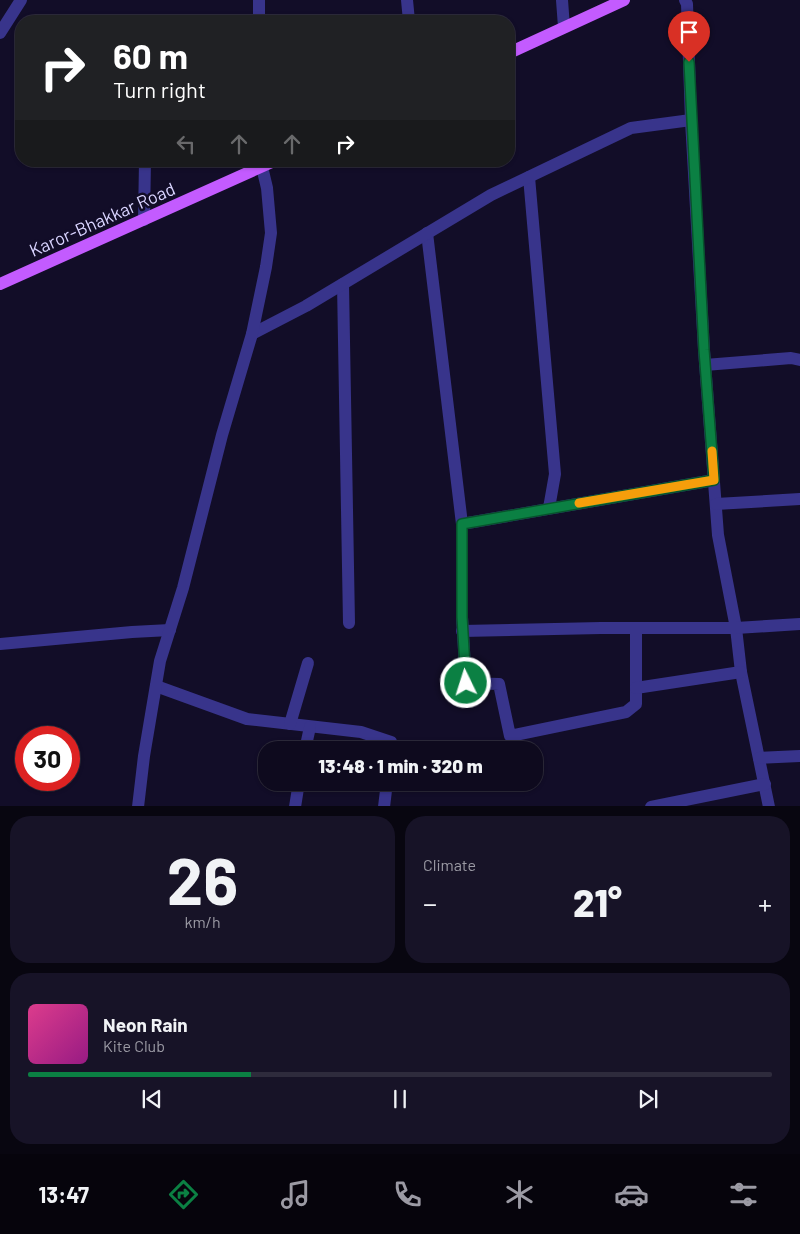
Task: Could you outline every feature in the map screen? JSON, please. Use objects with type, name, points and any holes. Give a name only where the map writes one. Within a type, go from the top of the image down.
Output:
[{"type":"main road","points":[[515,50],[624,0]]},
{"type":"main road","name":"Karor-Bhakkar Road","points":[[0,284],[257,167]]},
{"type":"street","points":[[0,32],[21,0]]},
{"type":"street","points":[[259,0],[259,15]]},
{"type":"street","points":[[407,0],[408,15]]},
{"type":"street","points":[[562,0],[564,27]]},
{"type":"street","points":[[685,0],[687,4],[691,120],[705,365],[718,535],[736,628],[741,672],[769,806]]},
{"type":"street","points":[[252,334],[306,306],[491,195],[631,128],[691,120]]},
{"type":"street","points":[[144,220],[145,167]]},
{"type":"street","points":[[138,806],[144,756],[160,661],[222,435],[252,334],[271,233],[266,167]]},
{"type":"street","points":[[529,177],[555,474],[549,508]]},
{"type":"street","points":[[427,233],[462,524],[462,631],[466,683],[499,684],[510,736],[626,712],[636,704],[636,629]]},
{"type":"street","points":[[342,284],[349,623]]},
{"type":"street","points":[[705,365],[791,358],[800,360]]},
{"type":"street","points":[[462,524],[714,480]]},
{"type":"street","points":[[716,504],[800,499]]},
{"type":"street","points":[[462,631],[736,628],[800,624]]},
{"type":"street","points":[[0,644],[170,630]]},
{"type":"street","points":[[290,724],[308,663]]},
{"type":"street","points":[[636,688],[741,672]]},
{"type":"street","points":[[156,686],[247,719],[361,732],[388,741]]},
{"type":"street","points":[[307,741],[310,727]]},
{"type":"street","points":[[759,758],[800,756]]},
{"type":"street","points":[[651,806],[676,804],[765,784]]},
{"type":"street","points":[[295,806],[298,791]]},
{"type":"street","points":[[384,806],[386,791]]},
{"type":"slow traffic","points":[[579,503],[714,480],[712,451]]},
{"type":"route","points":[[466,683],[462,631],[462,524],[714,480],[704,350],[689,62]]}]
